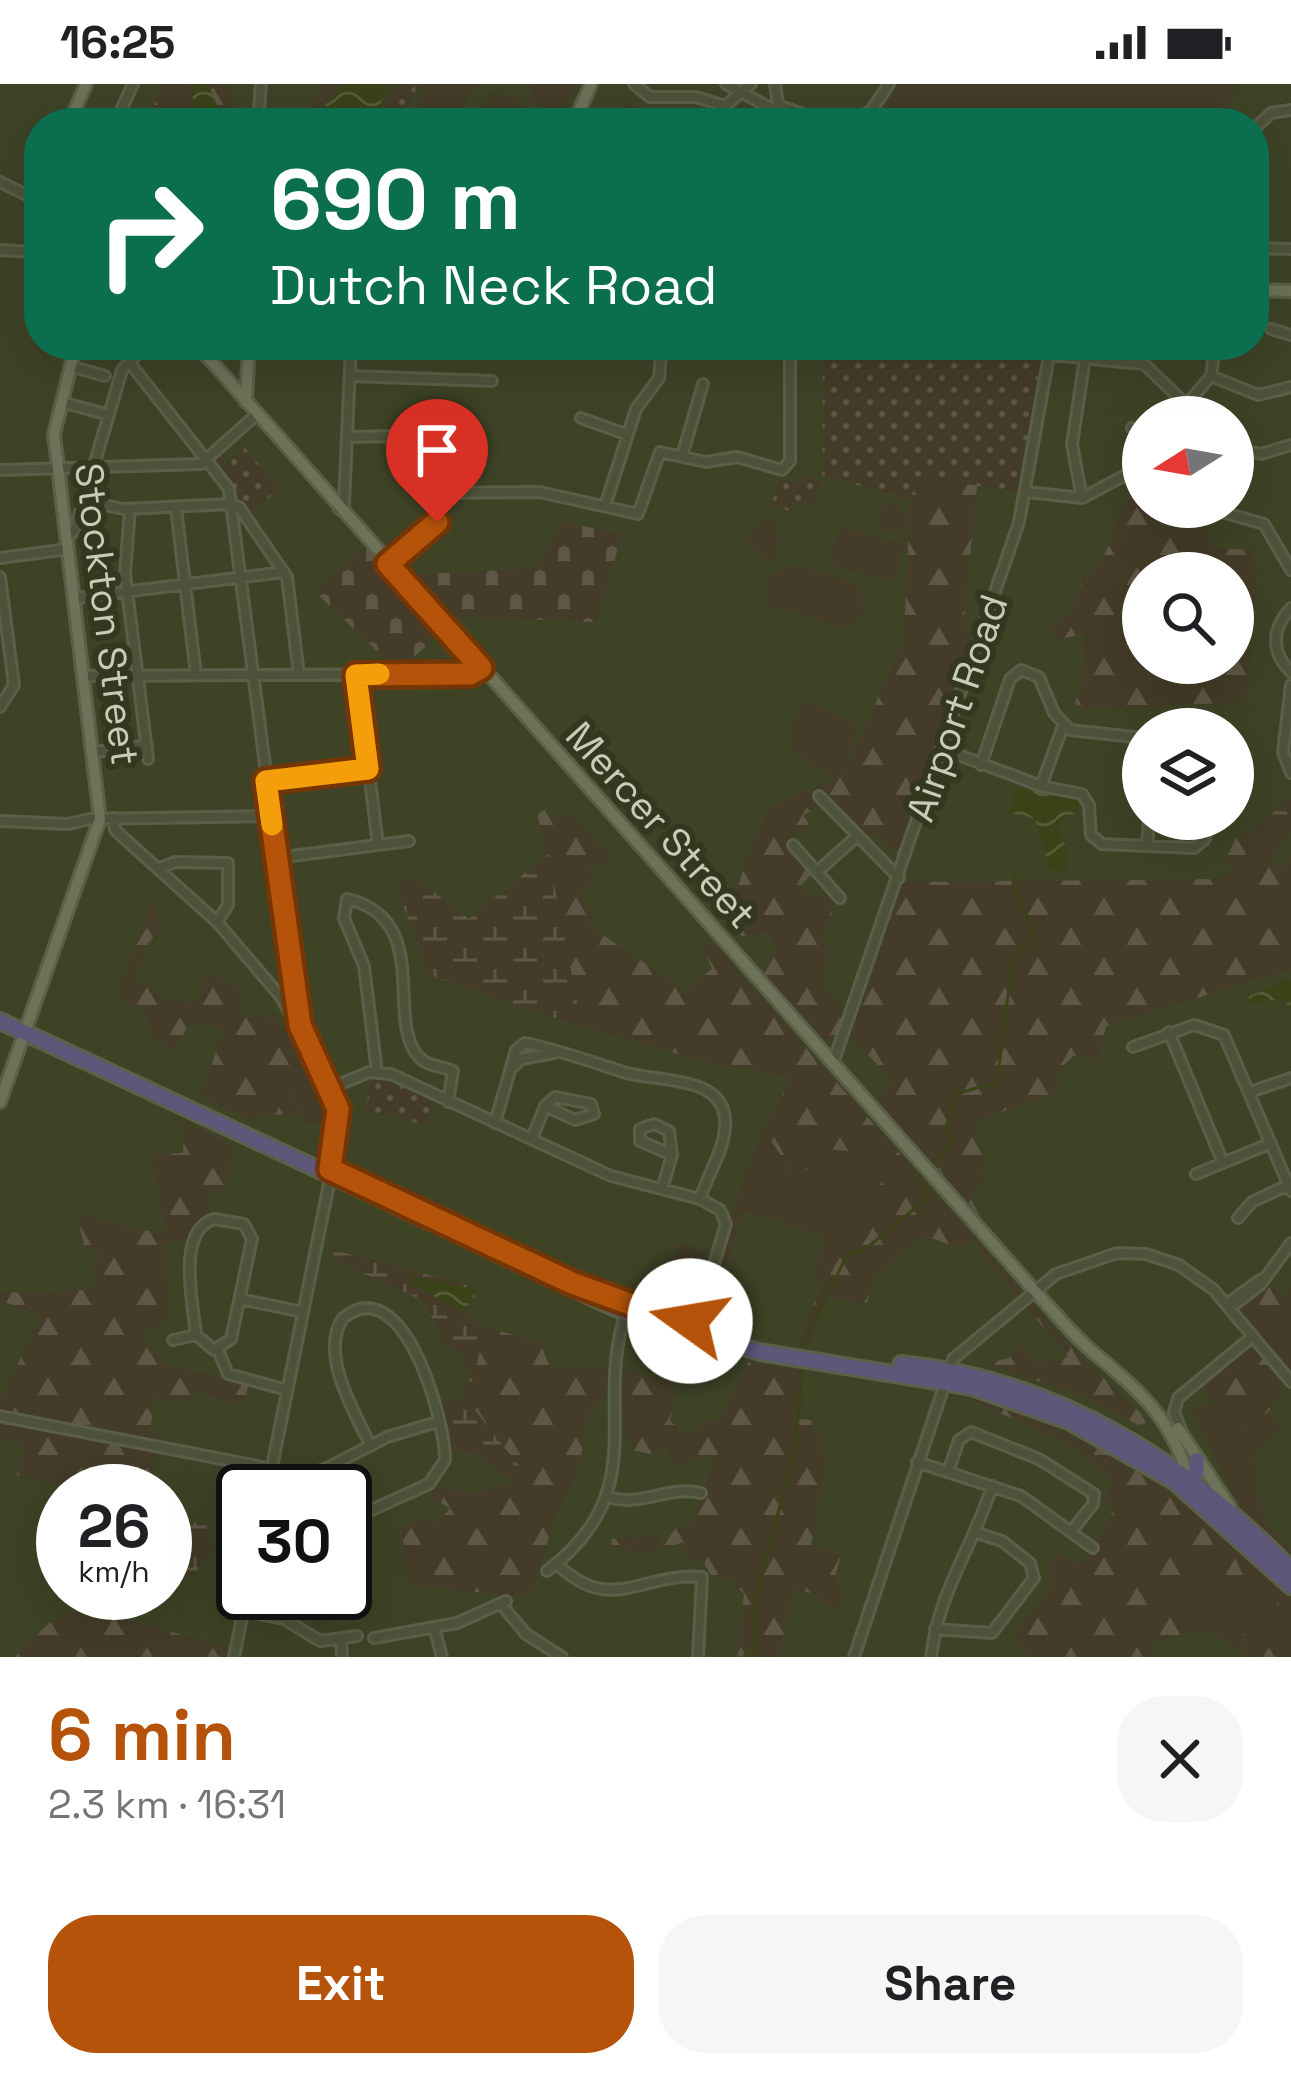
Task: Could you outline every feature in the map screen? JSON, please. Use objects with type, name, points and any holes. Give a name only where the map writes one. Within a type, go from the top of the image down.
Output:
[{"type":"highway","points":[[0,1011],[28,1030]]},
{"type":"highway","points":[[0,1021],[627,1310],[749,1346],[946,1376],[1066,1407],[1164,1461],[1198,1500],[1291,1586]]},
{"type":"highway","points":[[627,1310],[749,1346]]},
{"type":"highway","points":[[946,1376],[1069,1420],[1181,1480],[1252,1532],[1291,1570]]},
{"type":"highway","points":[[1164,1461],[1190,1457],[1196,1473],[1181,1480]]},
{"type":"main road","name":"Stockton Street","points":[[0,1102],[106,818],[57,469],[59,401],[71,360]]},
{"type":"main road","name":"Mercer Street","points":[[210,360],[1034,1290],[1154,1403],[1215,1490],[1252,1532]]},
{"type":"main road","points":[[246,402],[247,360]]},
{"type":"main road","name":"Mercer Street","points":[[1084,1342],[1148,1388],[1182,1433],[1190,1457]]},
{"type":"street","points":[[634,84],[650,97],[696,97],[725,106],[751,84]]},
{"type":"street","points":[[726,84],[772,108]]},
{"type":"street","points":[[1271,329],[1291,335]]},
{"type":"street","points":[[339,509],[350,360]]},
{"type":"street","points":[[605,506],[639,403],[659,378],[661,360]]},
{"type":"street","points":[[443,493],[540,492],[638,514],[655,457],[663,452],[706,462],[737,457],[779,471],[788,466],[790,360]]},
{"type":"street","name":"Airport Road","points":[[832,1064],[1027,492],[1048,360]]},
{"type":"street","points":[[1082,498],[1072,444],[1085,360]]},
{"type":"street","points":[[1111,360],[1148,366],[1178,396]]},
{"type":"street","points":[[1193,396],[1211,376],[1213,360]]},
{"type":"street","points":[[0,558],[67,544],[130,362]]},
{"type":"street","points":[[130,362],[227,486],[300,1025]]},
{"type":"street","points":[[69,365],[105,376]]},
{"type":"street","points":[[350,376],[492,381]]},
{"type":"street","points":[[1211,376],[1258,395],[1291,387]]},
{"type":"street","points":[[682,456],[703,384]]},
{"type":"street","points":[[59,401],[109,415]]},
{"type":"street","points":[[0,470],[207,461],[257,414]]},
{"type":"street","points":[[581,418],[628,434]]},
{"type":"street","points":[[388,564],[437,522],[452,424]]},
{"type":"street","points":[[347,437],[450,435]]},
{"type":"street","points":[[1254,452],[1291,446]]},
{"type":"street","points":[[1027,492],[1082,498],[1122,477]]},
{"type":"street","points":[[84,501],[130,509],[231,503]]},
{"type":"street","points":[[231,503],[284,572],[299,675]]},
{"type":"street","points":[[176,508],[196,675]]},
{"type":"street","points":[[130,509],[127,591],[148,758]]},
{"type":"street","points":[[1254,520],[1261,522],[1291,570]]},
{"type":"street","points":[[75,598],[284,572]]},
{"type":"street","points":[[0,581],[14,685],[0,707]]},
{"type":"street","points":[[1291,608],[1275,637],[1278,656],[1291,672]]},
{"type":"street","points":[[86,676],[470,674],[481,668]]},
{"type":"street","points":[[981,765],[1010,680],[1019,671],[1040,677],[1064,725],[1085,735],[1122,737]]},
{"type":"street","points":[[356,675],[378,845]]},
{"type":"street","points":[[1291,685],[1283,752],[1291,773]]},
{"type":"street","points":[[1040,786],[1064,725]]},
{"type":"street","points":[[95,752],[147,745]]},
{"type":"street","points":[[942,752],[1040,786],[1084,795],[1090,832],[1097,842],[1197,847],[1203,840]]},
{"type":"street","points":[[266,781],[368,769]]},
{"type":"street","points":[[819,796],[899,878]]},
{"type":"street","points":[[0,821],[68,824],[106,818],[270,815]]},
{"type":"street","points":[[106,818],[217,922],[281,998],[331,1088],[338,1117],[330,1173],[272,1464]]},
{"type":"street","points":[[817,872],[856,836]]},
{"type":"street","points":[[1147,840],[1147,846]]},
{"type":"street","points":[[276,858],[409,841]]},
{"type":"street","points":[[793,845],[840,898]]},
{"type":"street","points":[[160,868],[175,862],[228,863],[228,905],[217,922]]},
{"type":"street","points":[[377,1072],[364,966],[344,918],[347,899],[375,906],[388,924],[400,957],[414,1050],[428,1064],[454,1072],[448,1102]]},
{"type":"street","points":[[281,998],[292,980]]},
{"type":"street","points":[[1133,1047],[1196,1025],[1220,1032],[1290,1188],[1252,1202],[1238,1218]]},
{"type":"street","points":[[1169,1032],[1223,1163]]},
{"type":"street","points":[[495,1123],[513,1067],[521,1059],[561,1054],[612,1067],[629,1066],[706,1092],[722,1107],[722,1143],[700,1199]]},
{"type":"street","points":[[331,1088],[377,1072],[611,1176],[700,1199],[720,1210],[726,1225],[700,1310],[704,1330]]},
{"type":"street","points":[[1250,1092],[1291,1078]]},
{"type":"street","points":[[532,1138],[545,1106],[555,1097],[591,1104],[595,1112],[574,1120],[545,1106]]},
{"type":"street","points":[[662,1189],[672,1155],[668,1129],[653,1124],[640,1129],[642,1143],[672,1155]]},
{"type":"street","points":[[1196,1174],[1271,1143]]},
{"type":"street","points":[[209,1220],[244,1224],[251,1231],[240,1299],[231,1339],[218,1350],[206,1348],[196,1335],[191,1244],[197,1228],[209,1220]]},
{"type":"street","points":[[1229,1306],[1262,1279],[1291,1243]]},
{"type":"street","points":[[854,1657],[946,1376],[964,1345],[1034,1290],[1081,1261],[1138,1253],[1185,1268],[1229,1306],[1291,1382]]},
{"type":"street","points":[[240,1299],[303,1312]]},
{"type":"street","points":[[371,1446],[352,1408],[334,1347],[340,1322],[358,1309],[382,1309],[400,1324],[424,1376],[446,1454],[438,1476],[372,1509]]},
{"type":"street","points":[[547,1571],[585,1532],[606,1496],[618,1446],[618,1348],[627,1310]]},
{"type":"street","points":[[682,1323],[700,1310]]},
{"type":"street","points":[[173,1340],[196,1335]]},
{"type":"street","points":[[1182,1433],[1174,1415],[1178,1398],[1253,1336]]},
{"type":"street","points":[[218,1350],[228,1374],[286,1390]]},
{"type":"street","points":[[0,1416],[241,1464]]},
{"type":"street","points":[[334,1464],[437,1422]]},
{"type":"street","points":[[949,1472],[959,1440],[971,1432],[1039,1459],[1094,1494],[1093,1504],[1071,1532]]},
{"type":"street","points":[[917,1462],[1028,1500],[1093,1548]]},
{"type":"street","points":[[931,1657],[948,1581],[977,1533],[992,1486]]},
{"type":"street","points":[[606,1496],[633,1502],[675,1491],[701,1493]]},
{"type":"street","points":[[934,1629],[992,1633],[1034,1578],[1030,1563],[1001,1541],[977,1533]]},
{"type":"street","points":[[556,1564],[574,1580],[604,1591],[702,1576],[698,1657]]},
{"type":"street","points":[[374,1638],[434,1627],[504,1603],[533,1641],[562,1657]]},
{"type":"street","points":[[234,1657],[241,1620]]},
{"type":"street","points":[[286,1620],[320,1641],[357,1636]]},
{"type":"street","points":[[434,1627],[442,1657]]},
{"type":"street","points":[[341,1641],[342,1657]]},
{"type":"green space","points":[[161,84],[190,84],[195,108],[153,108]]},
{"type":"green space","points":[[208,84],[232,87],[233,107],[243,108],[218,108]]},
{"type":"green space","points":[[325,84],[342,84],[323,108],[310,108]]},
{"type":"green space","points":[[396,84],[418,84],[408,108],[386,108]]},
{"type":"green space","points":[[425,84],[474,84],[463,108],[421,108],[418,101]]},
{"type":"green space","points":[[535,84],[575,84],[565,108],[546,108],[528,100]]},
{"type":"green space","points":[[898,84],[1237,84],[1227,108],[889,108]]},
{"type":"green space","points":[[491,91],[516,99],[525,108],[484,108]]},
{"type":"green space","points":[[823,360],[1043,360],[1023,493],[919,476],[910,500],[822,475]]},
{"type":"green space","points":[[244,447],[280,489],[250,513],[233,500],[209,461],[217,454],[229,468],[226,463]]},
{"type":"green space","points":[[802,474],[822,482],[814,505],[794,500],[790,511],[772,505],[778,479],[798,484]]},
{"type":"green space","points":[[918,476],[977,486],[963,627],[967,635],[977,635],[900,857],[872,833],[861,842],[824,801],[803,816],[809,824],[790,839],[816,870],[800,886],[811,897],[829,896],[833,916],[821,934],[828,947],[825,988],[843,1010],[859,1011],[885,937],[881,934],[896,882],[1223,879],[1232,872],[1226,859],[1235,840],[1254,840],[1254,833],[1291,832],[1269,862],[1283,868],[1291,857],[1291,969],[1106,1026],[1099,1058],[1107,1070],[1089,1057],[1073,1056],[1057,1073],[1060,1085],[1054,1094],[981,1119],[972,1134],[984,1157],[978,1172],[988,1175],[970,1197],[980,1216],[876,1099],[895,1082],[851,1038],[819,1039],[762,971],[775,950],[770,932],[743,936],[725,928],[766,815],[782,801],[846,771],[904,639],[910,500]]},
{"type":"green space","points":[[892,504],[902,508],[906,518],[902,528],[892,532],[882,528],[878,518],[882,508]]},
{"type":"green space","points":[[1122,511],[1122,528],[1205,528],[1212,548],[1250,550],[1122,552],[1122,684],[1247,684],[1245,702],[1086,709],[1075,703],[1085,674],[1083,634],[1056,640],[1051,627],[1072,610],[1083,574],[1095,571],[1114,537],[1112,526]]},
{"type":"green space","points":[[768,514],[782,539],[770,564],[746,540]]},
{"type":"green space","points":[[562,521],[622,535],[596,622],[441,616],[404,575],[538,568]]},
{"type":"green space","points":[[840,526],[905,545],[894,583],[829,564]]},
{"type":"green space","points":[[365,546],[442,632],[398,671],[315,592]]},
{"type":"green space","points":[[1254,561],[1258,572],[1254,612]]},
{"type":"green space","points":[[793,565],[853,582],[861,590],[863,611],[849,629],[768,606],[769,575]]},
{"type":"green space","points":[[806,700],[859,725],[844,771],[835,779],[791,750],[793,722]]},
{"type":"green space","points":[[1291,798],[1291,832],[1254,832],[1254,829]]},
{"type":"green space","points":[[545,810],[556,819],[569,813],[614,860],[587,869],[594,883],[579,893],[593,916],[588,925],[686,991],[712,969],[704,949],[711,941],[1072,1348],[1150,1422],[1138,1425],[1085,1396],[985,1364],[1009,1358],[1021,1345],[1035,1364],[1068,1357],[972,1241],[962,1249],[923,1235],[872,1278],[867,1303],[828,1299],[810,1343],[799,1341],[836,1252],[834,1237],[847,1236],[891,1167],[857,1152],[827,1149],[793,1183],[794,1174],[763,1129],[791,1079],[729,1068],[582,1027],[537,813]]},
{"type":"green space","points":[[548,854],[582,1027],[424,973],[397,882],[417,879],[469,919]]},
{"type":"green space","points":[[152,900],[160,929],[146,946],[136,979],[167,998],[191,1001],[200,997],[205,970],[240,989],[242,1014],[266,1019],[275,1011],[277,1026],[297,1027],[297,1049],[286,1075],[300,1115],[256,1114],[250,1120],[201,1096],[223,1032],[204,1023],[188,1026],[174,1050],[159,1040],[152,1043],[146,1011],[117,996]]},
{"type":"green space","points":[[300,1033],[329,1093],[332,1117],[328,1127],[298,1121],[302,1110],[286,1075]]},
{"type":"green space","points":[[372,1075],[399,1081],[432,1098],[426,1125],[365,1111]]},
{"type":"green space","points":[[184,1121],[234,1146],[225,1193],[206,1191],[212,1219],[192,1236],[164,1246],[170,1306],[161,1326],[146,1330],[144,1342],[165,1365],[249,1382],[243,1406],[192,1391],[188,1401],[156,1397],[149,1433],[158,1435],[154,1464],[36,1464],[36,1480],[17,1475],[24,1444],[3,1440],[0,1447],[0,1400],[41,1317],[0,1300],[0,1293],[83,1290],[99,1280],[91,1264],[103,1255],[85,1247],[76,1214],[166,1231],[151,1155],[183,1153]]},
{"type":"green space","points":[[763,1129],[794,1181],[827,1149],[857,1152],[891,1167],[818,1286],[813,1276],[824,1236],[743,1211],[712,1312],[701,1310],[697,1318],[684,1314],[698,1295],[698,1282],[674,1262],[678,1241],[715,1259]]},
{"type":"green space","points":[[334,1250],[478,1288],[467,1316],[486,1327],[467,1400],[526,1475],[507,1479],[476,1454],[449,1450],[437,1405],[463,1397],[471,1375],[460,1352],[445,1345],[424,1301],[328,1257]]},
{"type":"green space","points":[[1269,1283],[1283,1298],[1291,1286],[1291,1389],[1283,1385],[1276,1403],[1262,1418],[1226,1435],[1202,1383],[1258,1337],[1238,1311]]},
{"type":"green space","points":[[486,1327],[540,1343],[550,1367],[627,1369],[671,1382],[676,1394],[670,1421],[685,1433],[700,1429],[705,1420],[721,1419],[748,1362],[802,1370],[800,1419],[811,1420],[814,1434],[821,1434],[822,1455],[828,1456],[811,1545],[841,1555],[835,1577],[844,1592],[839,1611],[810,1593],[793,1590],[780,1657],[751,1657],[749,1647],[742,1657],[737,1655],[744,1594],[731,1580],[713,1579],[704,1563],[686,1559],[684,1542],[646,1554],[613,1546],[611,1539],[656,1536],[664,1544],[677,1527],[690,1527],[713,1459],[706,1456],[677,1467],[665,1445],[650,1454],[632,1450],[610,1390],[591,1410],[577,1473],[555,1516],[534,1589],[518,1597],[407,1584],[402,1529],[424,1518],[437,1524],[450,1508],[432,1498],[430,1487],[479,1493],[525,1474],[467,1400]]},
{"type":"green space","points":[[954,1393],[1067,1433],[1136,1471],[1233,1542],[1230,1548],[1249,1587],[1216,1579],[1205,1585],[1207,1570],[1198,1568],[1184,1583],[1190,1601],[1176,1615],[1181,1634],[1154,1643],[1147,1657],[1032,1657],[1012,1638],[1051,1588],[1049,1564],[1055,1552],[1079,1564],[1089,1557],[1114,1509],[1105,1498],[1112,1479],[1065,1442]]},
{"type":"green space","points":[[1200,1404],[1211,1404],[1227,1435],[1243,1432],[1270,1410],[1275,1423],[1291,1414],[1253,1456],[1263,1519],[1291,1549],[1291,1557],[1239,1504],[1193,1413]]},
{"type":"green space","points":[[192,1522],[209,1525],[212,1551],[192,1577]]},
{"type":"green space","points":[[1233,1542],[1281,1589],[1276,1598],[1282,1625],[1272,1636],[1242,1635],[1240,1654],[1213,1634],[1181,1634],[1176,1615],[1190,1601],[1183,1582],[1198,1568],[1207,1569],[1205,1583]]},
{"type":"green space","points":[[1281,1589],[1291,1599],[1291,1657],[1243,1657],[1242,1635],[1261,1629],[1272,1636],[1282,1625],[1276,1598]]},
{"type":"green space","points":[[129,1620],[236,1650],[235,1657],[15,1657],[48,1624]]},
{"type":"water","points":[[190,84],[208,84],[218,108],[195,108]]},
{"type":"water","points":[[342,84],[387,84],[379,108],[323,108]]},
{"type":"water","points":[[1017,787],[1083,801],[1084,806],[1057,825],[1068,852],[1065,871],[1050,868],[1035,819],[1009,813]]},
{"type":"water","points":[[1281,977],[1291,982],[1291,1011],[1283,998],[1250,1006],[1249,996],[1278,985]]},
{"type":"water","points":[[412,1276],[475,1292],[464,1313],[410,1282]]},
{"type":"waterway","points":[[929,1166],[952,1143],[947,1125],[956,1094],[997,1082],[1012,964],[1034,934],[1013,885],[1015,872]]},
{"type":"waterway","points":[[803,1345],[847,1255],[863,1251],[930,1196],[916,1180],[922,1173]]},
{"type":"waterway","points":[[752,1657],[756,1597],[796,1445],[802,1366]]},
{"type":"slow traffic","points":[[272,825],[266,781],[368,769],[356,675],[379,674]]},
{"type":"route","points":[[437,522],[388,564],[481,668],[470,674],[356,675],[368,769],[266,781],[300,1025],[338,1109],[330,1169],[574,1284],[682,1323],[690,1321]]}]
